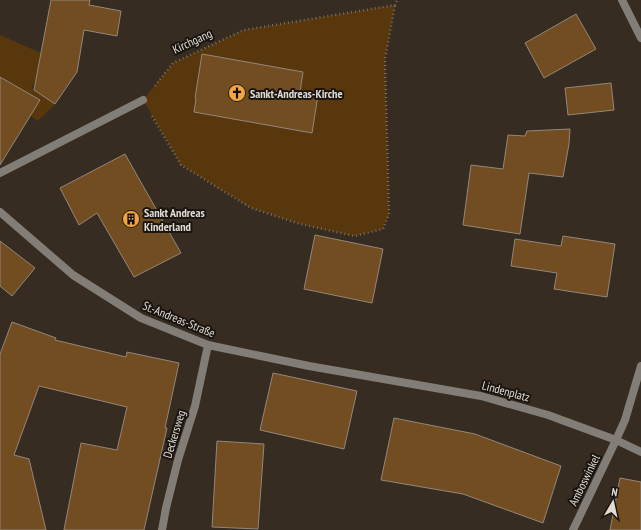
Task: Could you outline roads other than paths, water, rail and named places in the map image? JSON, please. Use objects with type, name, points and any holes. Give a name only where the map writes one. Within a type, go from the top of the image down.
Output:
[{"type":"street","points":[[622,0],[641,38]]},
{"type":"street","points":[[0,173],[143,100]]},
{"type":"street","name":"St.-Andreas-Straße","points":[[0,212],[73,275],[141,318],[208,345],[309,366]]},
{"type":"street","name":"Deckersweg","points":[[162,530],[178,460],[195,406],[208,345]]},
{"type":"street","name":"Lindenplatz","points":[[309,366],[481,396],[548,414],[616,440],[641,452]]},
{"type":"street","points":[[616,440],[625,420],[641,366]]},
{"type":"street","name":"Amboswinkel","points":[[573,530],[616,440]]},
{"type":"place","name":"Sankt-Andreas-Kirche","points":[[237,93]]},
{"type":"place","name":"Sankt Andreas Kinderland","points":[[131,219]]}]
